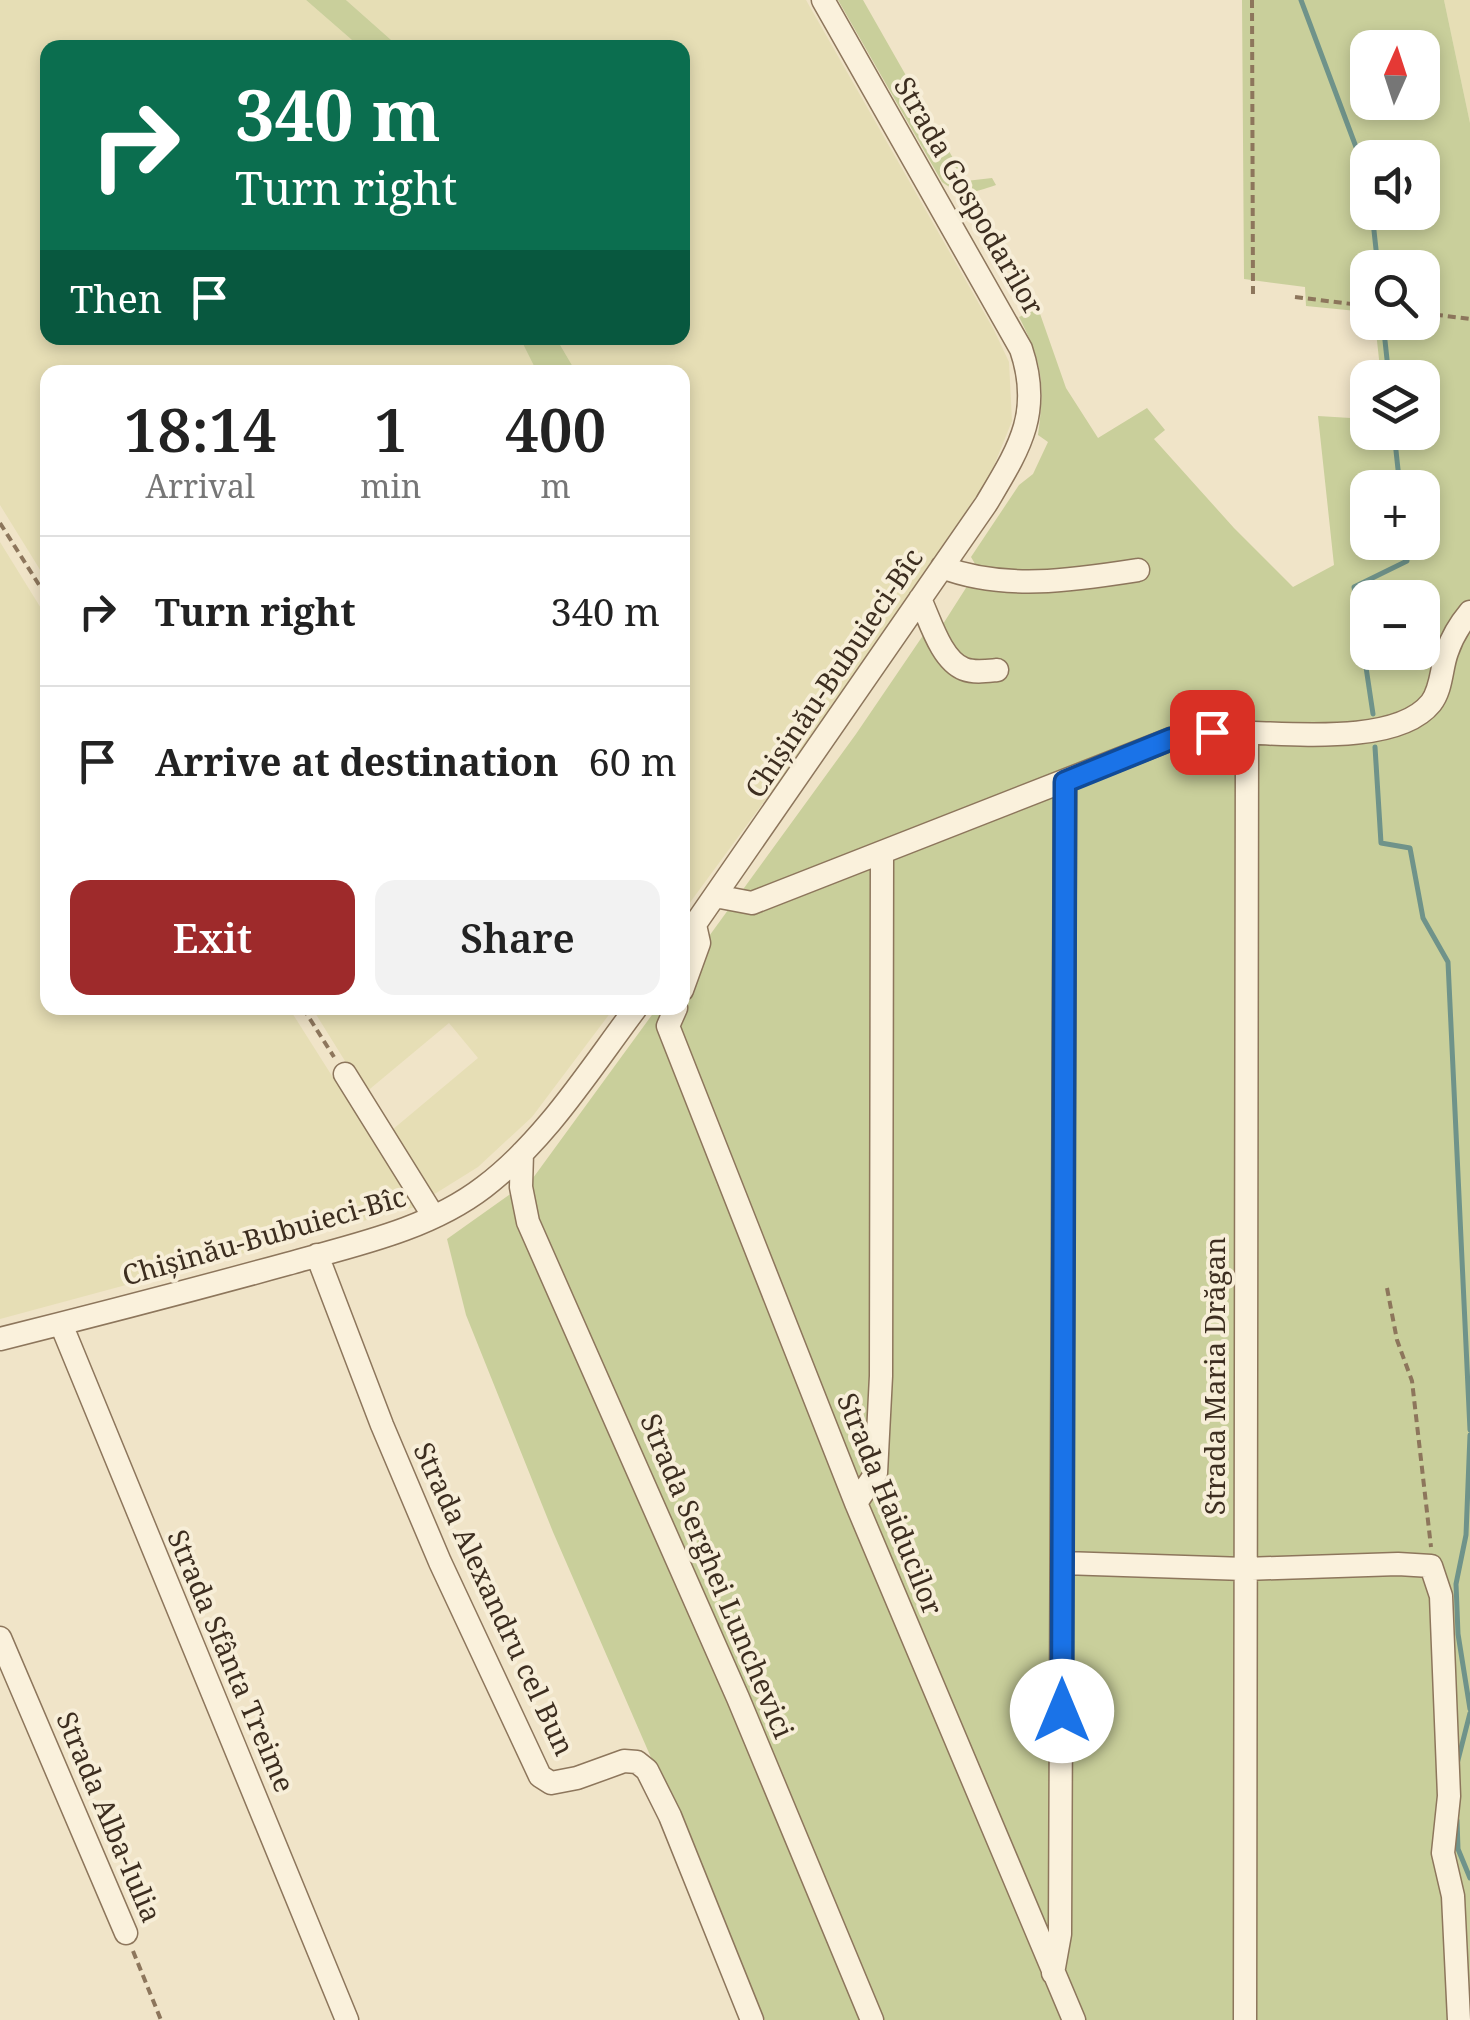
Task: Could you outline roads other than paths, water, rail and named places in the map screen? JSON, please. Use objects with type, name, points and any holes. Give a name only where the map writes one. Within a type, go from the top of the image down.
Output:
[{"type":"street","name":"Strada Gospodarilor","points":[[823,0],[1021,349],[1030,387],[1026,430]]},
{"type":"street","name":"Chișinău-Bubuieci-Bîc","points":[[690,933],[986,504],[1026,430]]},
{"type":"street","points":[[942,567],[984,580],[1093,577],[1138,570]]},
{"type":"street","points":[[920,599],[943,647],[956,664],[968,671],[997,670]]},
{"type":"street","points":[[715,896],[752,903],[1171,739],[1212,732],[1369,732],[1398,727],[1419,716],[1434,698],[1447,652],[1470,612]]},
{"type":"street","name":"Strada Maria Drăgan","points":[[1245,2020],[1248,733]]},
{"type":"street","points":[[1053,1972],[1060,1934],[1065,782]]},
{"type":"street","points":[[856,1504],[876,1472],[881,1376],[882,853]]},
{"type":"street","points":[[690,935],[699,944],[690,968]]},
{"type":"street","name":"Chișinău-Bubuieci-Bîc","points":[[0,1339],[317,1255],[434,1217],[481,1190],[522,1153],[631,1015]]},
{"type":"street","name":"Strada Haiducilor","points":[[673,1015],[668,1026],[856,1504],[1074,2020]]},
{"type":"street","points":[[345,1074],[434,1217]]},
{"type":"street","name":"Strada Serghei Lunchevici","points":[[522,1153],[521,1187],[528,1222],[738,1698],[872,2020]]},
{"type":"street","name":"Strada Alexandru cel Bun","points":[[317,1255],[440,1562],[540,1776],[551,1783],[578,1778],[624,1761],[637,1762],[647,1770],[752,2020]]},
{"type":"street","name":"Strada Sfânta Treime","points":[[61,1324],[348,2020]]},
{"type":"street","points":[[1063,1562],[1244,1569],[1431,1566],[1440,1596],[1449,1796],[1444,1853],[1453,1896],[1459,2020]]},
{"type":"street","name":"Strada Alba-Iulia","points":[[0,1638],[126,1933]]},
{"type":"waterway","points":[[1301,0],[1353,140]]},
{"type":"waterway","points":[[1374,230],[1376,250]]},
{"type":"waterway","points":[[1385,340],[1387,360]]},
{"type":"waterway","points":[[1396,450],[1398,470]]},
{"type":"waterway","points":[[1373,714],[1354,587],[1407,560]]},
{"type":"waterway","points":[[1375,747],[1381,843],[1410,848],[1423,918],[1448,962],[1470,1430]]},
{"type":"waterway","points":[[1470,1435],[1466,1535],[1456,1584],[1458,1634],[1470,1709]]},
{"type":"waterway","points":[[1457,1764],[1470,1713]]},
{"type":"waterway","points":[[1457,1820],[1458,1849],[1470,1878]]}]
